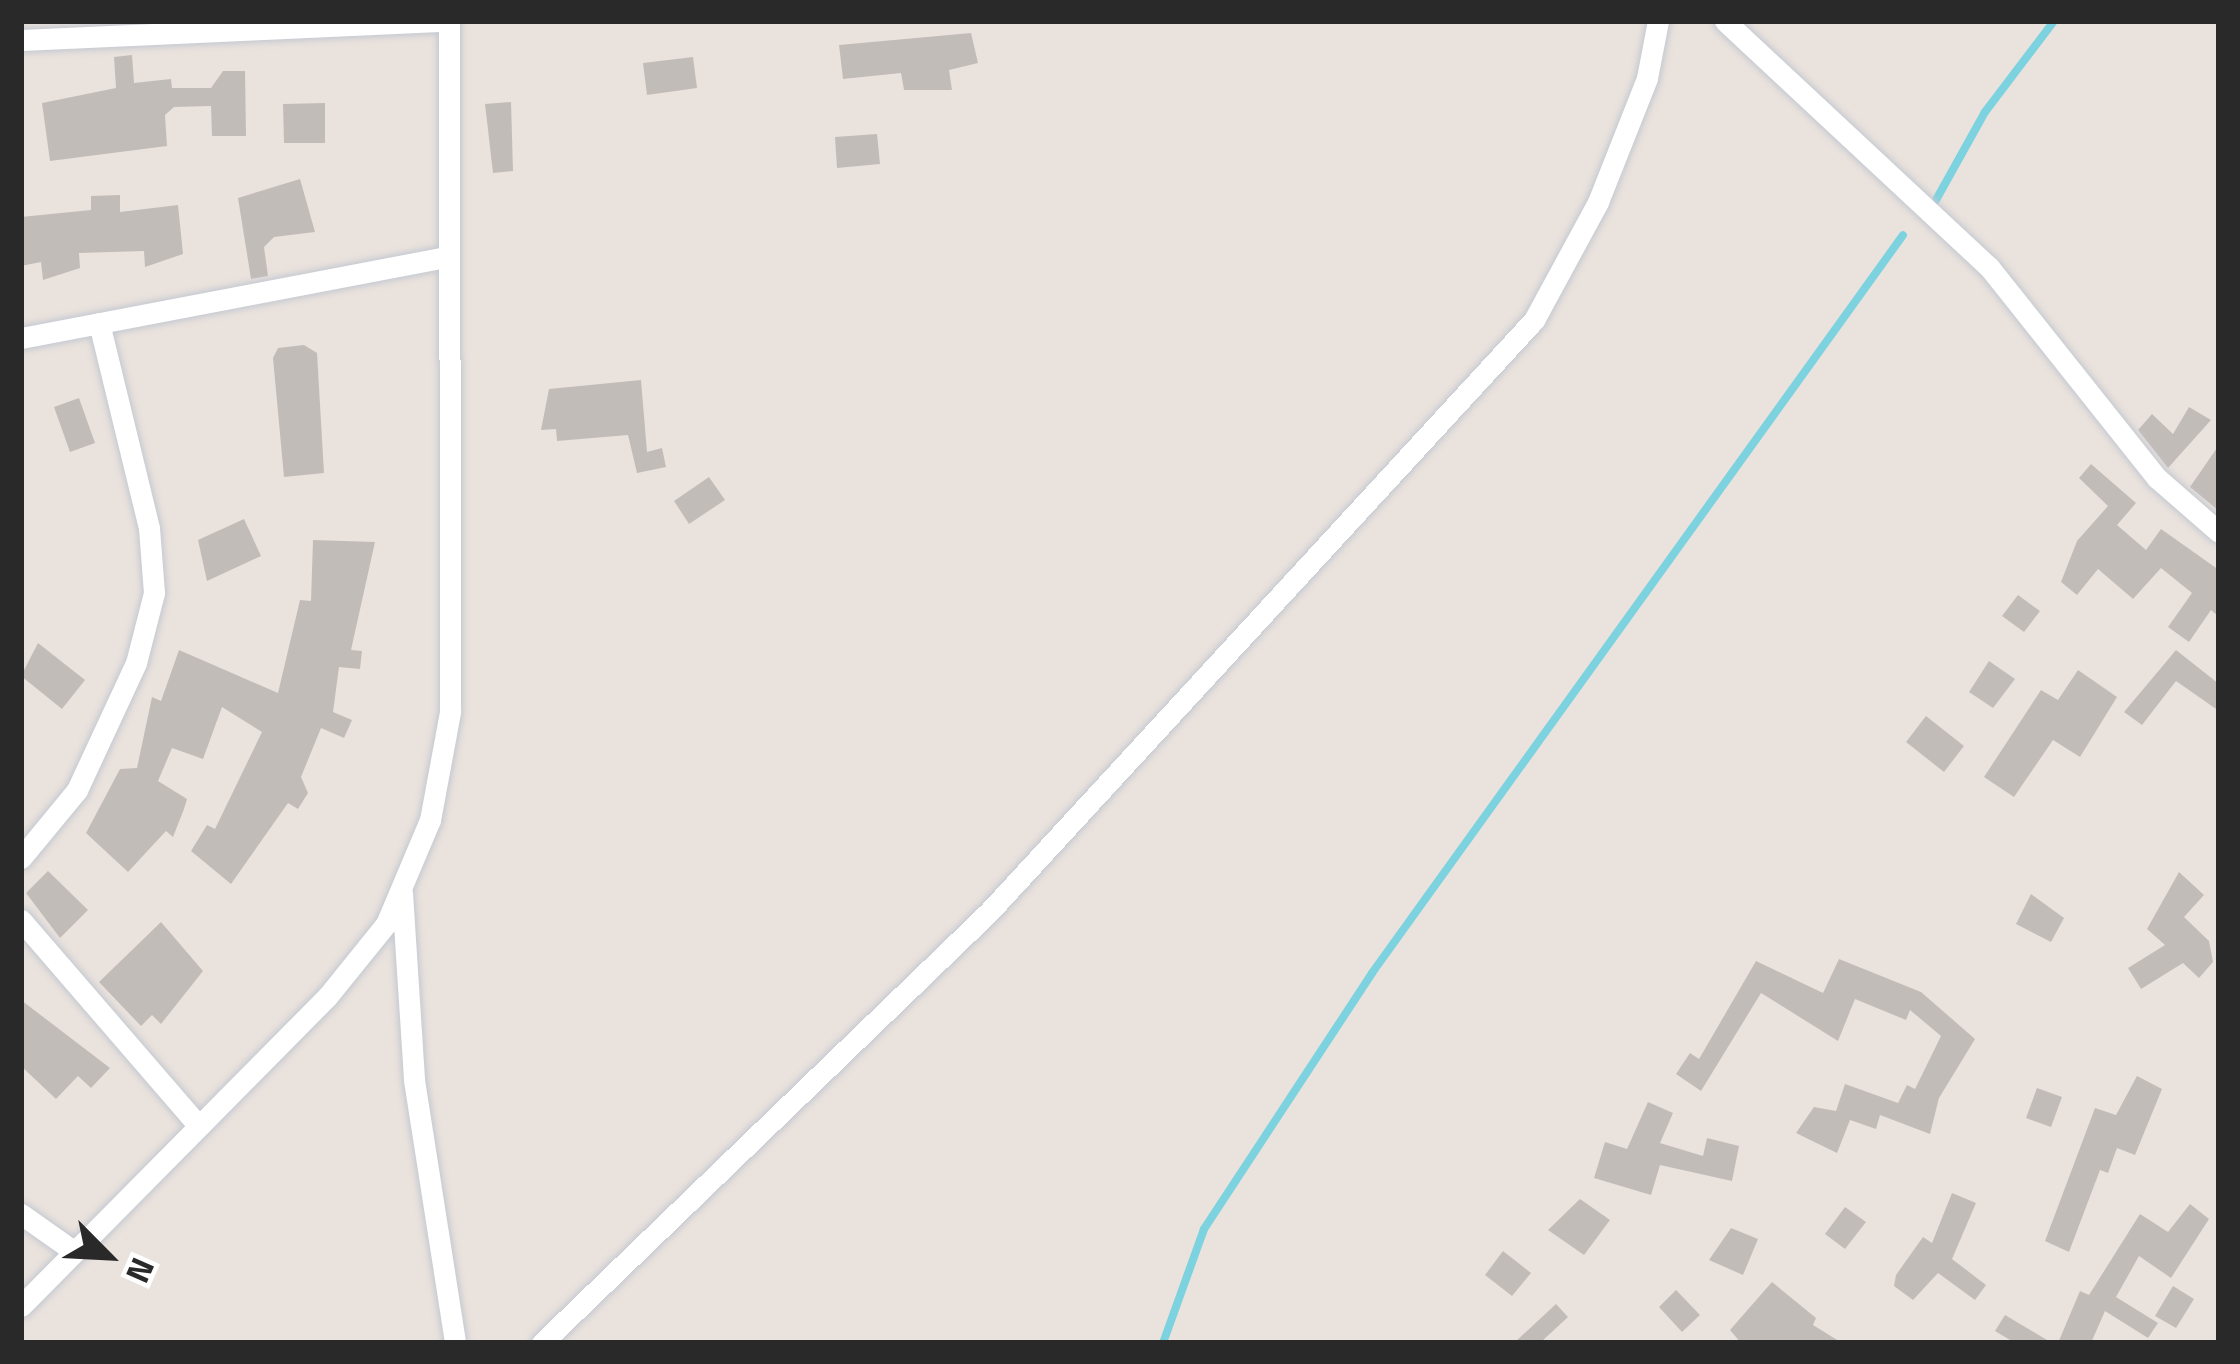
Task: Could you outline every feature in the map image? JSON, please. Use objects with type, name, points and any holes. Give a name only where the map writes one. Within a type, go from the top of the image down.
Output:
[{"type":"street","points":[[21,40],[98,28],[445,21],[450,712],[430,820],[402,893],[327,997],[21,1306]]},
{"type":"street","points":[[542,1343],[989,912],[1534,320],[1598,202],[1647,78],[1658,21]]},
{"type":"street","points":[[1725,21],[1989,267],[2157,478],[2219,532]]},
{"type":"street","points":[[21,338],[447,257]]},
{"type":"street","points":[[21,858],[77,790],[136,663],[154,593],[149,528],[99,323]]},
{"type":"street","points":[[402,893],[414,1080],[454,1343]]},
{"type":"street","points":[[21,920],[198,1125]]},
{"type":"street","points":[[21,1214],[72,1250]]},
{"type":"building","points":[[971,33],[978,63],[949,70],[952,90],[904,90],[901,73],[843,79],[839,45]]},
{"type":"building","points":[[132,55],[134,83],[171,79],[172,88],[211,88],[223,71],[245,71],[246,136],[212,136],[211,106],[174,107],[165,115],[167,146],[50,161],[42,103],[116,88],[114,57]]},
{"type":"building","points":[[693,57],[697,88],[647,95],[643,63]]},
{"type":"building","points":[[511,102],[513,171],[493,173],[485,104]]},
{"type":"building","points":[[325,103],[325,143],[284,143],[283,104]]},
{"type":"building","points":[[877,134],[880,164],[837,168],[835,137]]},
{"type":"building","points":[[300,179],[315,232],[274,237],[264,247],[268,276],[251,279],[238,198]]},
{"type":"building","points":[[120,195],[120,212],[178,205],[183,254],[145,267],[144,251],[79,253],[80,268],[43,280],[41,262],[21,266],[21,217],[91,210],[91,196]]},
{"type":"building","points":[[304,345],[317,353],[324,473],[284,477],[273,358],[278,348]]},
{"type":"building","points":[[641,380],[647,452],[662,448],[666,467],[637,473],[628,435],[557,441],[556,429],[541,430],[549,389]]},
{"type":"building","points":[[79,398],[95,443],[70,452],[54,407]]},
{"type":"building","points":[[2189,407],[2211,420],[2168,468],[2138,430],[2152,414],[2173,434]]},
{"type":"building","points":[[2219,445],[2219,511],[2190,487]]},
{"type":"building","points":[[2091,464],[2136,503],[2117,525],[2146,550],[2161,529],[2219,570],[2219,617],[2211,610],[2189,642],[2168,627],[2192,593],[2161,568],[2133,599],[2098,569],[2077,595],[2061,582],[2077,541],[2108,506],[2079,478]]},
{"type":"building","points":[[709,477],[725,500],[689,524],[674,501]]},
{"type":"building","points":[[244,519],[261,556],[207,581],[198,540]]},
{"type":"building","points":[[313,540],[375,542],[351,650],[362,651],[360,669],[339,667],[333,712],[352,720],[344,738],[321,728],[301,777],[308,793],[298,809],[288,803],[231,884],[191,851],[207,825],[215,829],[262,732],[222,707],[203,759],[172,748],[158,781],[187,799],[184,809],[173,837],[166,831],[128,872],[86,833],[120,769],[137,768],[152,697],[161,701],[179,650],[278,693],[300,600],[311,601]]},
{"type":"building","points":[[2018,595],[2040,611],[2024,632],[2002,616]]},
{"type":"building","points":[[38,643],[85,680],[62,709],[21,676]]},
{"type":"building","points":[[2176,650],[2219,684],[2219,711],[2176,681],[2142,725],[2124,712]]},
{"type":"building","points":[[1989,661],[2015,679],[1993,708],[1969,692]]},
{"type":"building","points":[[2078,670],[2117,697],[2080,757],[2053,740],[2014,797],[1984,777],[2041,690],[2058,700]]},
{"type":"building","points":[[1926,716],[1964,746],[1944,772],[1906,742]]},
{"type":"building","points":[[48,871],[88,910],[60,938],[26,893]]},
{"type":"building","points":[[2179,872],[2204,895],[2184,917],[2209,941],[2213,962],[2199,978],[2183,963],[2141,989],[2128,968],[2165,945],[2147,929]]},
{"type":"building","points":[[2031,894],[2064,918],[2051,942],[2016,924]]},
{"type":"building","points":[[161,922],[203,971],[161,1024],[152,1015],[141,1026],[99,982]]},
{"type":"building","points":[[1839,959],[1921,992],[1975,1039],[1939,1098],[1930,1134],[1880,1115],[1876,1129],[1850,1120],[1837,1153],[1796,1133],[1814,1107],[1836,1111],[1845,1084],[1898,1103],[1907,1085],[1915,1089],[1941,1036],[1910,1010],[1906,1020],[1855,999],[1838,1041],[1761,993],[1701,1091],[1676,1074],[1690,1053],[1699,1059],[1756,961],[1823,993]]},
{"type":"building","points":[[21,1000],[110,1068],[91,1088],[78,1076],[56,1099],[21,1066]]},
{"type":"building","points":[[2137,1076],[2162,1089],[2135,1155],[2117,1148],[2108,1173],[2100,1170],[2069,1252],[2045,1241],[2095,1108],[2116,1115]]},
{"type":"building","points":[[2037,1088],[2062,1097],[2051,1127],[2026,1118]]},
{"type":"building","points":[[1648,1102],[1673,1113],[1660,1143],[1703,1156],[1707,1138],[1739,1146],[1732,1181],[1660,1165],[1651,1195],[1594,1178],[1605,1142],[1627,1149]]},
{"type":"building","points":[[1952,1193],[1976,1203],[1952,1259],[1986,1285],[1975,1300],[1938,1273],[1913,1300],[1894,1286],[1896,1275],[1923,1237],[1932,1243]]},
{"type":"building","points":[[1580,1199],[1610,1220],[1584,1255],[1548,1230]]},
{"type":"building","points":[[2190,1204],[2209,1219],[2171,1278],[2139,1256],[2116,1297],[2158,1323],[2148,1338],[2105,1311],[2091,1343],[2058,1343],[2080,1291],[2089,1295],[2140,1214],[2168,1232]]},
{"type":"building","points":[[1845,1207],[1866,1222],[1845,1249],[1825,1234]]},
{"type":"building","points":[[1731,1228],[1758,1239],[1743,1275],[1709,1260]]},
{"type":"building","points":[[1503,1251],[1531,1273],[1512,1296],[1485,1275]]},
{"type":"building","points":[[1772,1282],[1816,1318],[1813,1325],[1842,1343],[1741,1343],[1730,1330]]},
{"type":"building","points":[[2173,1286],[2194,1299],[2176,1328],[2155,1316]]},
{"type":"building","points":[[1676,1290],[1700,1315],[1682,1332],[1659,1307]]},
{"type":"building","points":[[1556,1304],[1568,1317],[1540,1343],[1514,1343]]},
{"type":"building","points":[[2005,1315],[2052,1343],[2015,1343],[1995,1331]]},
{"type":"waterway","points":[[1936,200],[1985,112],[2054,21]]},
{"type":"waterway","points":[[1163,1343],[1204,1229],[1372,973],[1903,235]]}]
